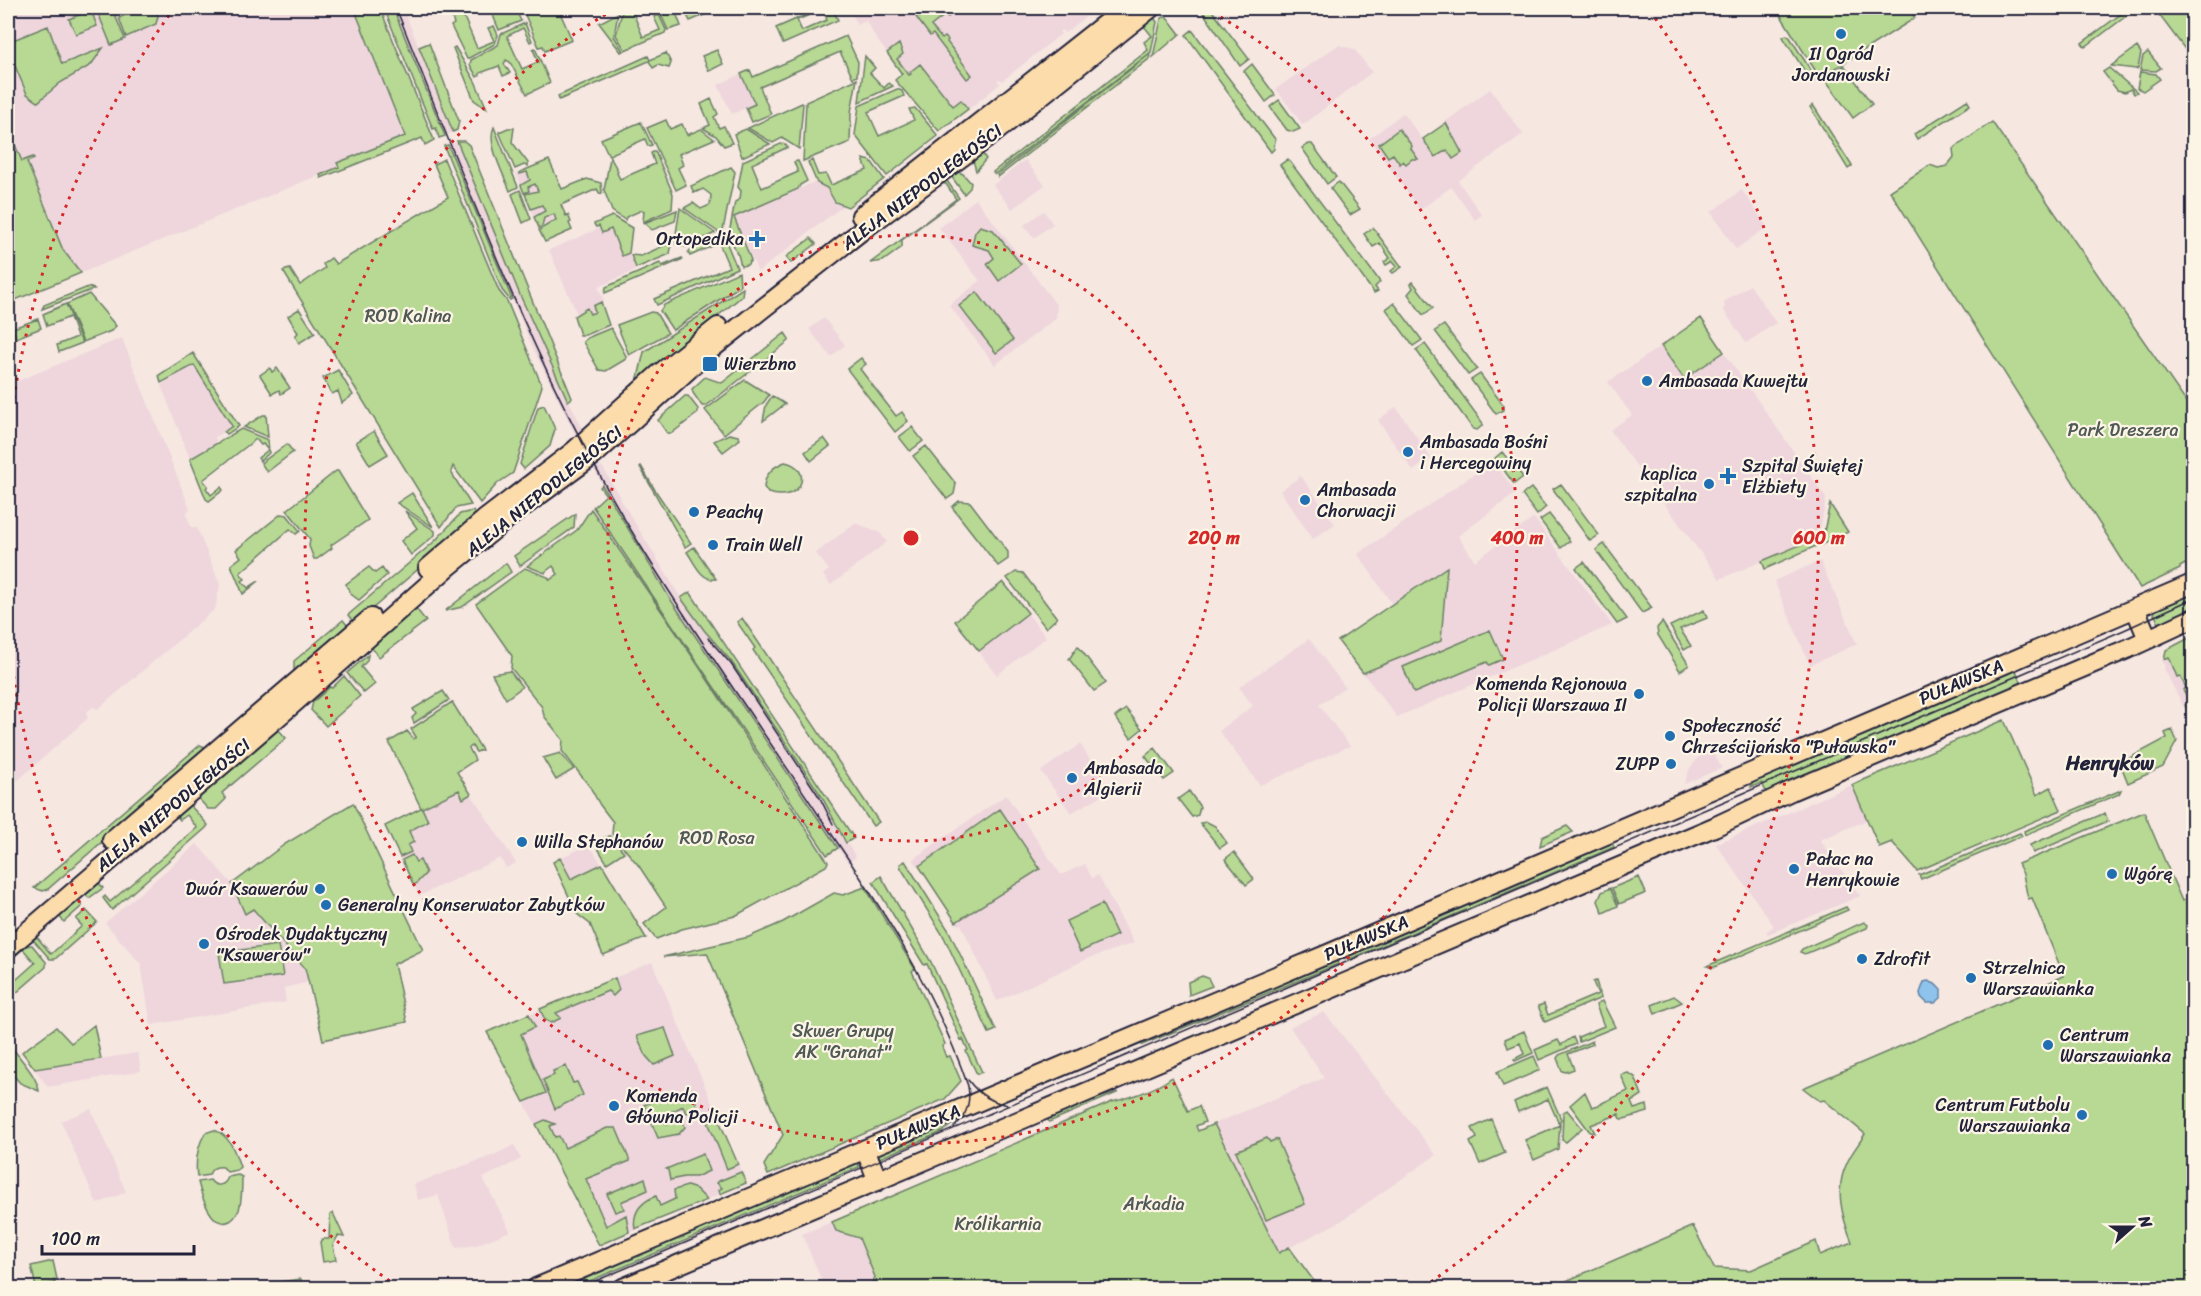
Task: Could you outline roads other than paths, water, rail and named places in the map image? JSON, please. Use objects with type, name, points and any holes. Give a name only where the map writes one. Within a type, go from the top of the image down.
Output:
[{"type":"main road","name":"ALEJA NIEPODLEGŁOŚCI","points":[[8,948],[287,699],[484,519],[574,451],[659,374],[1125,8]]},
{"type":"main road","name":"ALEJA NIEPODLEGŁOŚCI","points":[[8,932],[492,531],[594,455],[710,350],[860,232],[960,159],[1150,8]]},
{"type":"main road","points":[[960,159],[960,149],[973,129]]},
{"type":"main road","name":"PUŁAWSKA","points":[[536,1288],[1335,951],[2193,583]]},
{"type":"main road","points":[[2135,608],[2148,639]]},
{"type":"main road","name":"PUŁAWSKA","points":[[623,1288],[1721,824],[1826,776],[2193,618]]},
{"type":"main road","points":[[865,1149],[878,1181]]},
{"type":"water","points":[[1928,981],[1941,990],[1941,998],[1935,1003],[1927,1003],[1921,997],[1924,982]]},
{"type":"tram line","points":[[396,8],[507,282],[569,416],[603,481],[684,614],[864,882],[922,980],[939,1014],[968,1086],[967,1109],[954,1127]]},
{"type":"tram line","points":[[579,1288],[1744,793],[2194,598]]},
{"type":"tram line","points":[[708,638],[731,664],[820,798],[833,824]]},
{"type":"tram line","points":[[968,1080],[986,1097],[1010,1105]]},
{"type":"place","name":"II Ogród Jordanowski","points":[[1841,34]]},
{"type":"place","name":"Ortopedika","points":[[757,239]]},
{"type":"place","name":"Wierzbno","points":[[710,364]]},
{"type":"place","name":"Ambasada Kuwejtu","points":[[1647,381]]},
{"type":"place","name":"Ambasada Bośni i Hercegowiny","points":[[1408,452]]},
{"type":"place","name":"Szpital Świętej Elżbiety","points":[[1728,476]]},
{"type":"place","name":"kaplica szpitalna","points":[[1709,484]]},
{"type":"place","name":"Ambasada Chorwacji","points":[[1305,500]]},
{"type":"place","name":"Peachy","points":[[694,512]]},
{"type":"place","name":"Train Well","points":[[713,545]]},
{"type":"place","name":"Komenda Rejonowa Policji Warszawa II","points":[[1639,694]]},
{"type":"place","name":"Społeczność Chrześcijańska \"Puławska\"","points":[[1670,736]]},
{"type":"place","name":"ZUPP","points":[[1671,764]]},
{"type":"place","name":"Ambasada Algierii","points":[[1072,778]]},
{"type":"place","name":"Willa Stephanów","points":[[522,842]]},
{"type":"place","name":"Pałac na Henrykowie","points":[[1794,869]]},
{"type":"place","name":"Wgórę","points":[[2112,874]]},
{"type":"place","name":"Dwór Ksawerów","points":[[320,889]]},
{"type":"place","name":"Generalny Konserwator Zabytków","points":[[326,905]]},
{"type":"place","name":"Ośrodek Dydaktyczny \"Ksawerów\"","points":[[204,944]]},
{"type":"place","name":"Zdrofit","points":[[1862,959]]},
{"type":"place","name":"Strzelnica Warszawianka","points":[[1971,978]]},
{"type":"place","name":"Centrum Warszawianka","points":[[2048,1045]]},
{"type":"place","name":"Komenda Główna Policji","points":[[614,1106]]},
{"type":"place","name":"Centrum Futbolu Warszawianka","points":[[2082,1115]]},
{"type":"district","name":"Henryków","points":[[2110,763]]},
{"type":"park label","name":"ROD Kalina","points":[[408,316]]},
{"type":"park label","name":"Park Dreszera","points":[[2123,430]]},
{"type":"park label","name":"ROD Rosa","points":[[717,838]]},
{"type":"park label","name":"Skwer Grupy AK \"Granat\"","points":[[843,1041]]},
{"type":"park label","name":"Arkadia","points":[[1154,1204]]},
{"type":"park label","name":"Królikarnia","points":[[998,1224]]}]
